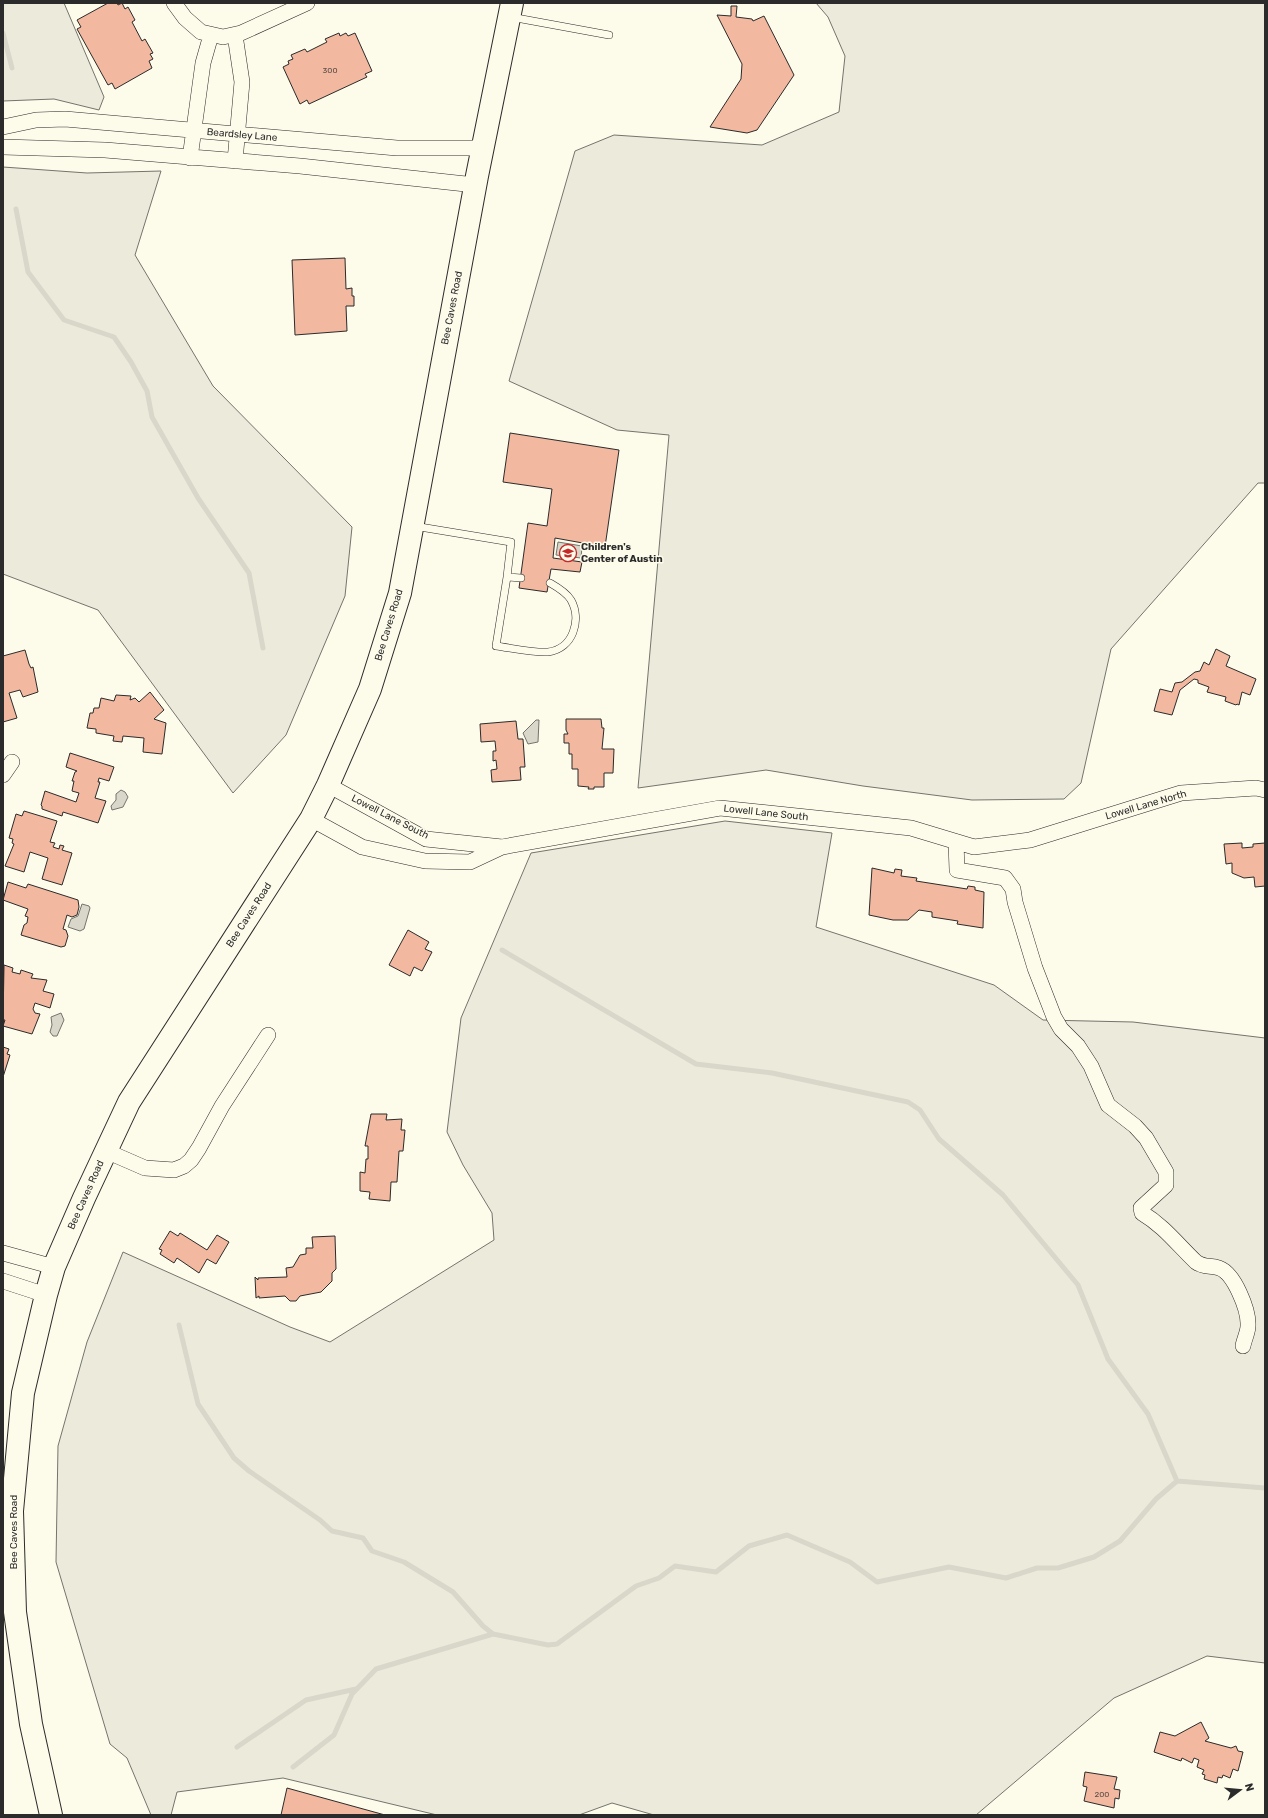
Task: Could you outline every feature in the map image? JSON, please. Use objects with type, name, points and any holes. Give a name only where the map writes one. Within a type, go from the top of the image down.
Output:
[{"type":"main road","name":"Bee Caves Road","points":[[51,1815],[31,1724],[15,1612],[12,1511],[24,1393],[46,1296],[54,1267],[129,1102],[311,819],[328,785],[370,689],[400,593],[482,148],[510,10]]},
{"type":"street","points":[[174,3],[201,32],[223,37],[235,36],[307,3]]},
{"type":"street","points":[[190,158],[203,63],[211,35]]},
{"type":"street","points":[[235,36],[242,82],[235,161]]},
{"type":"street","name":"Beardsley Lane","points":[[3,127],[36,120],[66,119],[397,148],[482,148]]},
{"type":"street","points":[[3,147],[106,150],[300,166],[475,186]]},
{"type":"street","points":[[3,775],[12,762]]},
{"type":"street","name":"Lowell Lane South","points":[[328,785],[426,838],[502,847]]},
{"type":"street","name":"Lowell Lane North","points":[[1030,840],[1182,793],[1256,788],[1265,790]]},
{"type":"street","name":"Lowell Lane South","points":[[311,819],[362,847],[425,861],[470,862],[502,847],[720,808],[911,828],[974,847],[1030,840]]},
{"type":"street","points":[[956,842],[957,870],[1005,878],[1013,889],[1014,902],[1054,1017],[1061,1029],[1078,1046],[1091,1066],[1108,1105],[1135,1126],[1146,1138],[1166,1172],[1166,1185],[1145,1203],[1141,1208],[1142,1213],[1170,1233],[1182,1249],[1202,1266],[1219,1268],[1229,1274],[1242,1298],[1247,1313],[1248,1327],[1243,1346]]},
{"type":"street","points":[[106,1151],[145,1168],[174,1170],[184,1166],[191,1160],[199,1148],[222,1106],[268,1034]]},
{"type":"street","points":[[3,1252],[54,1267]]},
{"type":"street","points":[[3,1281],[46,1296]]},
{"type":"lane","points":[[510,10],[609,35]]},
{"type":"lane","points":[[412,526],[511,542],[496,646],[547,652],[560,649],[567,644],[572,634],[576,613],[570,599],[550,583]]},
{"type":"lane","points":[[507,577],[521,578]]},
{"type":"shaded area","points":[[3,3],[64,3],[104,97],[99,110],[54,99],[3,101]]},
{"type":"shaded area","points":[[816,3],[1265,3],[1265,483],[1258,483],[1111,649],[1081,783],[1064,799],[972,800],[863,786],[766,770],[638,788],[669,435],[617,430],[509,381],[575,151],[614,135],[762,145],[839,112],[845,56],[828,17]]},
{"type":"shaded area","points":[[3,167],[87,173],[161,171],[135,255],[213,386],[352,527],[345,596],[286,735],[233,793],[98,610],[3,574]]},
{"type":"shaded area","points":[[558,542],[582,546],[581,558],[556,555]]},
{"type":"shaded area","points":[[536,720],[539,720],[538,742],[528,744],[523,733]]},
{"type":"shaded area","points":[[121,790],[125,792],[128,797],[123,807],[112,810],[111,806],[116,800],[116,794]]},
{"type":"shaded area","points":[[725,821],[832,833],[816,927],[994,985],[1043,1020],[1133,1022],[1265,1038],[1265,1663],[1207,1656],[1114,1698],[976,1815],[654,1815],[612,1803],[579,1815],[437,1815],[283,1778],[177,1792],[171,1815],[151,1815],[127,1758],[110,1744],[56,1562],[58,1446],[87,1342],[123,1252],[290,1327],[330,1342],[494,1240],[492,1213],[463,1165],[447,1132],[461,1018],[531,853]]},
{"type":"shaded area","points":[[82,904],[89,906],[90,908],[84,929],[80,931],[68,927],[71,919],[78,916]]},
{"type":"shaded area","points":[[61,1013],[64,1020],[57,1036],[53,1036],[50,1032],[52,1025],[51,1017]]},
{"type":"building","points":[[108,3],[117,3],[118,5],[122,3],[125,9],[128,7],[135,20],[132,22],[142,41],[145,39],[153,53],[150,54],[153,59],[149,61],[152,68],[115,89],[112,83],[108,85],[77,29],[81,27],[77,20]]},
{"type":"building","points":[[731,6],[737,6],[736,17],[752,19],[753,21],[764,16],[794,75],[757,130],[747,133],[710,127],[741,79],[742,64],[717,15],[731,16]]},
{"type":"building","points":[[339,33],[340,36],[346,33],[348,36],[355,33],[372,71],[365,74],[367,77],[309,104],[307,100],[300,104],[283,67],[289,64],[288,61],[293,59],[291,55],[305,49],[307,52],[327,42],[325,39]]},
{"type":"building","points":[[345,258],[346,289],[352,288],[352,296],[354,296],[354,306],[346,306],[347,331],[295,335],[292,260]]},
{"type":"building","points":[[510,433],[619,450],[605,547],[555,538],[553,558],[582,562],[580,572],[551,569],[547,592],[519,588],[528,523],[547,526],[552,489],[503,482]]},
{"type":"building","points":[[1216,649],[1230,656],[1226,666],[1256,679],[1250,695],[1242,692],[1239,705],[1236,705],[1225,701],[1226,697],[1207,692],[1209,687],[1198,683],[1198,680],[1194,679],[1180,690],[1172,715],[1154,711],[1160,689],[1172,692],[1175,683],[1182,682],[1195,672],[1200,671],[1204,662],[1209,665]]},
{"type":"building","points":[[25,650],[29,664],[31,668],[33,667],[38,692],[23,697],[20,690],[9,693],[17,718],[3,722],[3,656]]},
{"type":"building","points":[[150,692],[164,710],[154,719],[166,723],[162,754],[143,752],[144,738],[123,736],[122,742],[113,741],[114,736],[96,733],[96,729],[87,728],[90,713],[93,713],[94,708],[99,708],[101,698],[114,701],[116,695],[131,696],[130,700],[135,698],[139,702]]},
{"type":"building","points":[[566,719],[601,719],[602,728],[604,728],[602,749],[614,749],[613,773],[604,773],[604,787],[594,787],[594,789],[588,789],[589,787],[578,786],[578,769],[572,769],[572,754],[569,754],[569,743],[564,743],[564,734],[568,734],[566,730]]},
{"type":"building","points":[[516,721],[518,739],[523,739],[525,767],[520,767],[521,780],[492,782],[491,770],[497,769],[496,760],[493,761],[493,751],[496,751],[495,741],[481,742],[480,724]]},
{"type":"building","points":[[70,753],[114,767],[109,781],[99,778],[98,782],[100,782],[95,798],[106,801],[98,823],[63,812],[62,816],[42,809],[41,805],[45,791],[76,802],[79,793],[72,791],[74,781],[72,781],[75,772],[77,771],[66,767]]},
{"type":"building","points":[[24,811],[57,821],[50,842],[55,843],[53,847],[59,849],[60,845],[64,846],[62,850],[72,853],[62,885],[42,879],[48,858],[30,852],[24,872],[5,866],[14,844],[12,843],[13,839],[9,838],[16,814],[22,816]]},
{"type":"building","points":[[1242,843],[1242,848],[1253,847],[1253,844],[1265,843],[1265,886],[1255,887],[1254,877],[1244,878],[1232,873],[1232,863],[1226,864],[1224,844]]},
{"type":"building","points":[[872,868],[894,873],[895,869],[902,870],[901,876],[917,878],[916,881],[967,889],[968,886],[975,887],[975,890],[984,892],[983,928],[957,924],[958,921],[932,917],[932,912],[919,910],[908,920],[893,920],[869,915]]},
{"type":"building","points":[[8,882],[26,888],[28,884],[78,900],[79,907],[77,915],[72,917],[67,915],[63,929],[66,930],[68,936],[65,946],[61,947],[21,935],[24,925],[27,923],[28,917],[25,916],[28,909],[3,900]]},
{"type":"building","points":[[408,930],[429,942],[425,949],[432,952],[422,971],[414,967],[410,976],[389,965]]},
{"type":"building","points":[[4,965],[13,968],[12,972],[20,974],[21,970],[33,974],[31,978],[47,980],[43,991],[54,994],[50,1008],[35,1003],[33,1009],[35,1013],[40,1014],[32,1034],[3,1026],[5,1020],[3,1020]]},
{"type":"building","points":[[3,1047],[9,1049],[7,1054],[10,1055],[3,1077]]},
{"type":"building","points":[[371,1114],[387,1114],[386,1120],[402,1119],[401,1130],[405,1130],[403,1151],[399,1151],[397,1182],[391,1182],[390,1201],[369,1199],[370,1192],[360,1191],[360,1172],[365,1173],[366,1159],[368,1159],[368,1146],[365,1146]]},
{"type":"building","points":[[170,1231],[178,1236],[180,1233],[207,1250],[217,1235],[229,1242],[216,1264],[207,1259],[199,1273],[177,1258],[174,1263],[160,1254],[162,1250],[159,1249]]},
{"type":"building","points":[[335,1236],[336,1269],[332,1273],[332,1281],[321,1292],[300,1296],[296,1301],[290,1301],[285,1296],[259,1298],[259,1296],[256,1298],[255,1277],[258,1280],[258,1278],[287,1277],[286,1268],[293,1267],[300,1255],[306,1254],[306,1248],[313,1248],[312,1237]]},
{"type":"building","points":[[1201,1722],[1209,1738],[1205,1741],[1231,1748],[1236,1746],[1238,1751],[1243,1752],[1238,1771],[1233,1769],[1230,1778],[1223,1775],[1222,1778],[1218,1777],[1217,1783],[1204,1779],[1205,1775],[1202,1774],[1204,1770],[1197,1767],[1199,1760],[1194,1758],[1192,1763],[1182,1758],[1181,1761],[1154,1752],[1160,1732],[1175,1736]]},
{"type":"building","points":[[1085,1772],[1117,1777],[1114,1789],[1120,1790],[1119,1799],[1115,1798],[1114,1808],[1084,1801],[1087,1787],[1083,1786]]},
{"type":"building","points":[[287,1788],[385,1815],[281,1815]]},
{"type":"waterway","points":[[3,33],[12,68]]},
{"type":"waterway","points":[[16,209],[28,272],[64,320],[114,337],[131,362],[147,391],[152,417],[198,498],[249,573],[263,648]]},
{"type":"waterway","points":[[502,950],[696,1064],[772,1073],[908,1102],[920,1110],[939,1139],[1003,1195],[1078,1285],[1108,1359],[1148,1414],[1177,1481],[1265,1488]]},
{"type":"waterway","points":[[179,1325],[198,1404],[234,1458],[249,1471],[320,1520],[332,1531],[363,1538],[372,1551],[404,1562],[453,1592],[483,1626],[493,1634],[548,1645],[557,1644],[636,1586],[659,1578],[675,1566],[716,1572],[749,1546],[787,1535],[850,1562],[877,1582],[949,1567],[1006,1578],[1037,1568],[1058,1568],[1094,1557],[1120,1541],[1156,1499],[1177,1481]]},
{"type":"waterway","points":[[293,1767],[334,1735],[352,1694],[376,1669],[493,1634]]},
{"type":"waterway","points":[[237,1747],[306,1700],[356,1689]]},
{"type":"place","name":"Children's Center of Austin","points":[[568,553]]}]
